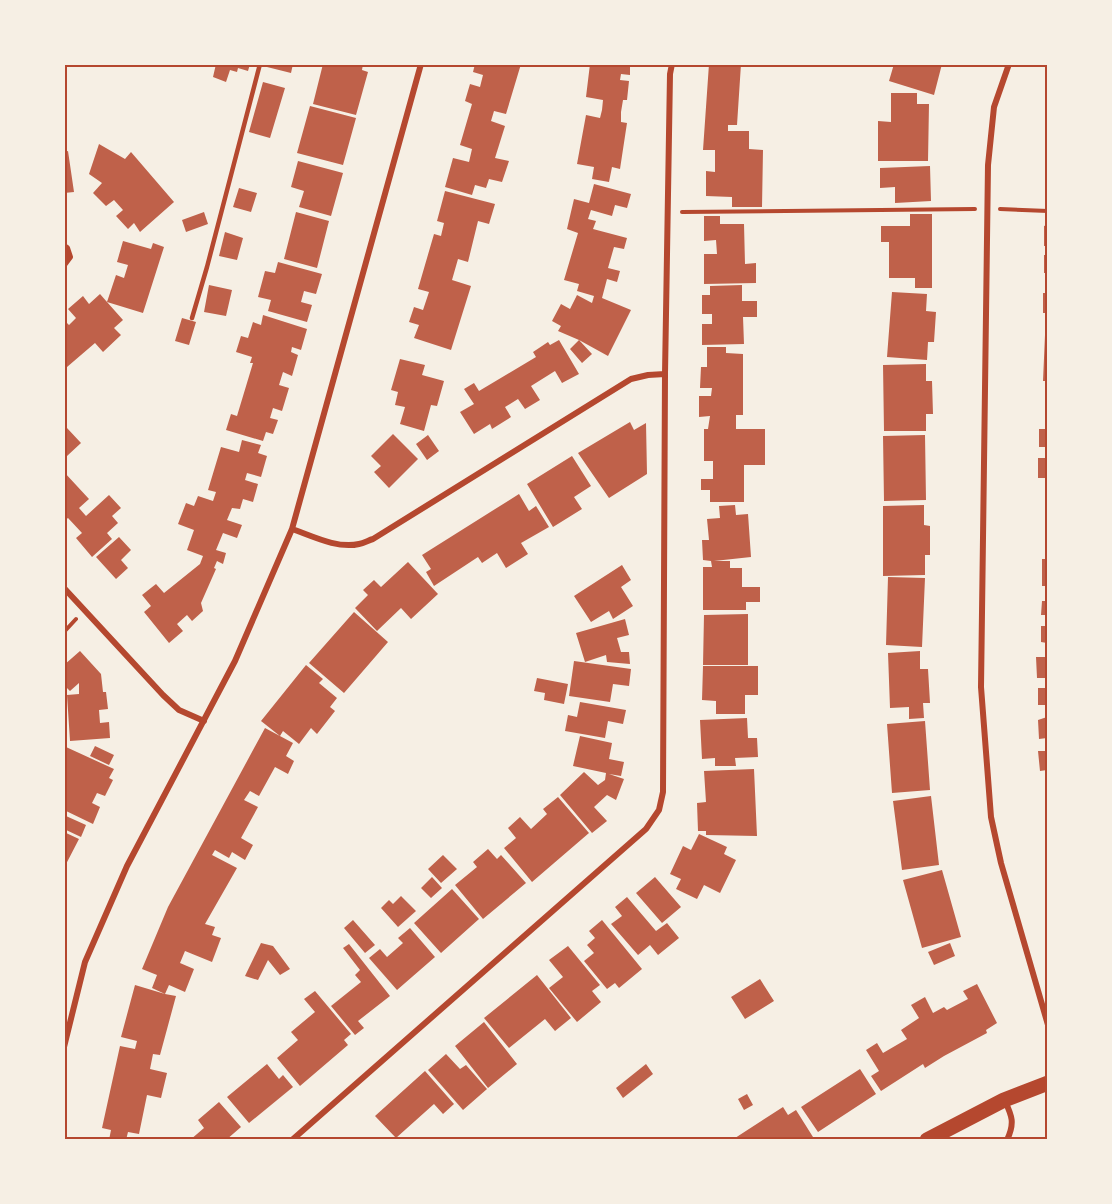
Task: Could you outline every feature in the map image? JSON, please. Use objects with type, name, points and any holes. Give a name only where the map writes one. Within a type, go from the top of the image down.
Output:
[{"type":"main road","points":[[930,1139],[1004,1100],[1047,1083]]},
{"type":"street","points":[[64,1047],[85,962],[127,866],[235,661],[292,529],[421,64]]},
{"type":"street","points":[[292,1140],[646,829],[659,810],[663,792],[665,374],[672,64]]},
{"type":"street","points":[[1009,64],[994,107],[988,165],[981,687],[991,817],[1001,863],[1047,1025]]},
{"type":"street","points":[[64,246],[70,257],[64,265]]},
{"type":"street","points":[[292,529],[345,545],[366,542],[631,379],[665,374]]},
{"type":"street","points":[[64,588],[163,695],[179,710],[204,721]]},
{"type":"street","points":[[1004,1100],[1011,1115],[1012,1126],[1007,1140]]},
{"type":"lane","points":[[192,318],[260,64]]},
{"type":"path","points":[[668,212],[988,209],[1047,211]]},
{"type":"building","points":[[216,64],[250,64],[248,71],[238,68],[237,72],[230,70],[226,82],[213,77]]},
{"type":"building","points":[[268,64],[293,64],[291,73],[267,67]]},
{"type":"building","points":[[323,64],[363,64],[362,70],[368,72],[356,115],[313,104]]},
{"type":"building","points":[[475,64],[521,64],[506,114],[494,111],[491,121],[505,126],[495,158],[509,161],[502,182],[489,179],[486,188],[475,185],[472,195],[445,187],[453,158],[469,162],[472,149],[460,145],[472,104],[465,101],[470,84],[480,87],[483,75],[473,72]]},
{"type":"building","points":[[590,64],[630,64],[630,75],[621,74],[620,80],[629,81],[627,100],[623,100],[621,112],[621,122],[627,123],[620,169],[612,167],[609,182],[592,179],[594,167],[577,164],[586,115],[600,118],[602,110],[603,100],[586,97]]},
{"type":"building","points":[[709,64],[741,64],[737,125],[728,125],[728,131],[749,131],[749,149],[763,150],[762,207],[732,207],[732,197],[706,196],[706,171],[715,172],[715,150],[703,150]]},
{"type":"building","points":[[894,64],[942,64],[934,95],[889,81]]},
{"type":"building","points":[[263,82],[285,88],[270,138],[249,132]]},
{"type":"building","points":[[891,93],[917,93],[917,104],[929,104],[928,161],[878,161],[878,121],[891,122]]},
{"type":"building","points":[[310,106],[356,118],[343,165],[297,153]]},
{"type":"building","points":[[99,144],[125,159],[131,152],[174,202],[140,232],[134,223],[128,229],[116,216],[123,210],[114,200],[106,206],[93,193],[102,183],[89,174]]},
{"type":"building","points":[[68,151],[74,192],[64,193],[64,152]]},
{"type":"building","points":[[298,161],[343,173],[331,216],[299,207],[304,191],[291,187]]},
{"type":"building","points":[[930,166],[931,201],[895,203],[895,187],[880,188],[880,168]]},
{"type":"building","points":[[594,184],[631,194],[627,208],[615,205],[612,216],[591,210],[588,219],[596,221],[593,229],[627,238],[624,249],[614,247],[608,268],[620,271],[617,282],[607,279],[602,298],[631,310],[608,356],[558,331],[561,326],[552,321],[561,304],[570,309],[577,295],[592,303],[594,296],[577,291],[579,284],[564,280],[578,233],[567,229],[574,199],[589,203]]},
{"type":"building","points":[[239,188],[257,193],[251,212],[233,207]]},
{"type":"building","points":[[445,191],[495,204],[489,224],[478,221],[468,262],[458,259],[452,280],[471,286],[451,350],[414,338],[419,325],[409,322],[414,307],[423,310],[429,292],[418,289],[434,234],[441,236],[444,223],[437,221]]},
{"type":"building","points":[[204,212],[208,224],[186,232],[182,220]]},
{"type":"building","points":[[296,212],[329,221],[317,268],[284,259]]},
{"type":"building","points":[[910,214],[932,214],[932,288],[915,288],[915,278],[889,278],[889,242],[881,242],[881,226],[910,226]]},
{"type":"building","points":[[704,216],[720,216],[720,224],[744,224],[745,264],[756,263],[756,283],[704,284],[704,254],[717,254],[716,240],[704,241]]},
{"type":"building","points":[[1047,225],[1047,246],[1044,246],[1044,226]]},
{"type":"building","points":[[225,232],[243,238],[237,260],[219,256]]},
{"type":"building","points":[[123,241],[151,249],[153,243],[164,247],[143,313],[107,302],[116,275],[124,278],[128,265],[117,262]]},
{"type":"building","points":[[1044,255],[1047,255],[1047,273],[1044,273]]},
{"type":"building","points":[[278,262],[322,274],[316,294],[304,291],[301,302],[312,305],[307,322],[268,311],[271,300],[258,297],[265,271],[275,273]]},
{"type":"building","points":[[209,285],[232,290],[226,316],[204,312]]},
{"type":"building","points":[[742,285],[742,301],[757,301],[757,317],[743,317],[744,344],[702,345],[702,324],[712,324],[712,314],[702,314],[702,295],[710,295],[710,286]]},
{"type":"building","points":[[892,292],[927,294],[926,311],[936,312],[934,342],[928,342],[927,360],[887,357]]},
{"type":"building","points":[[1043,293],[1047,293],[1047,313],[1043,313]]},
{"type":"building","points":[[100,294],[123,320],[114,328],[121,335],[103,352],[95,343],[67,367],[64,365],[64,320],[69,325],[76,318],[68,309],[83,296],[89,304]]},
{"type":"building","points":[[263,315],[307,329],[301,350],[292,347],[291,352],[298,355],[292,376],[283,372],[279,385],[289,388],[282,411],[273,408],[270,418],[278,420],[273,434],[266,432],[263,441],[226,430],[231,414],[237,416],[253,363],[250,363],[252,357],[236,352],[241,336],[248,338],[253,322],[261,325]]},
{"type":"building","points":[[182,318],[196,322],[189,345],[175,341]]},
{"type":"building","points":[[1045,335],[1047,335],[1047,381],[1043,381]]},
{"type":"building","points":[[559,340],[579,374],[562,383],[555,371],[531,386],[540,400],[525,409],[518,399],[505,407],[511,417],[492,429],[490,424],[474,434],[460,412],[474,404],[464,389],[474,383],[479,391],[536,357],[533,352],[548,342],[550,345]]},
{"type":"building","points":[[579,340],[592,354],[582,363],[570,349]]},
{"type":"building","points":[[707,347],[726,347],[726,353],[743,354],[743,415],[736,415],[736,429],[765,429],[765,465],[744,465],[744,502],[710,502],[710,490],[701,490],[701,479],[713,479],[713,461],[704,461],[704,429],[708,429],[710,416],[699,417],[699,396],[711,396],[712,388],[700,388],[701,367],[707,367]]},
{"type":"building","points":[[400,359],[425,365],[422,375],[444,381],[437,406],[431,405],[424,431],[400,424],[405,407],[395,405],[398,392],[391,390]]},
{"type":"building","points":[[926,364],[926,381],[932,381],[933,414],[926,414],[926,431],[884,431],[883,365]]},
{"type":"building","points":[[630,422],[634,430],[646,423],[647,474],[609,498],[578,453]]},
{"type":"building","points":[[67,428],[81,443],[67,456],[64,454],[64,430]]},
{"type":"building","points":[[1039,429],[1047,429],[1047,447],[1039,447]]},
{"type":"building","points":[[393,434],[418,459],[389,488],[374,472],[381,466],[371,456]]},
{"type":"building","points":[[428,435],[439,451],[427,460],[416,444]]},
{"type":"building","points":[[925,435],[926,500],[884,501],[883,436]]},
{"type":"building","points":[[242,440],[261,445],[258,453],[267,456],[261,477],[247,473],[245,480],[258,484],[253,502],[243,499],[240,509],[232,508],[227,520],[242,525],[237,538],[223,533],[216,550],[226,553],[223,564],[217,561],[214,568],[216,569],[201,603],[203,611],[192,621],[187,615],[177,624],[183,631],[169,643],[144,612],[151,606],[142,595],[156,584],[164,593],[200,564],[203,556],[187,550],[194,530],[178,524],[186,503],[194,506],[198,496],[213,501],[216,492],[208,490],[221,447],[239,452]]},
{"type":"building","points":[[572,456],[591,486],[574,497],[582,509],[553,527],[527,484]]},
{"type":"building","points":[[1038,458],[1047,458],[1047,490],[1045,490],[1045,478],[1038,478]]},
{"type":"building","points":[[64,472],[89,499],[79,508],[86,516],[109,495],[121,508],[112,516],[118,523],[107,533],[112,539],[92,557],[76,538],[82,533],[68,518],[64,521]]},
{"type":"building","points":[[519,494],[529,511],[536,506],[549,527],[521,543],[528,554],[506,568],[497,553],[482,563],[478,557],[434,586],[426,572],[431,569],[422,555]]},
{"type":"building","points":[[735,505],[736,515],[748,514],[751,557],[714,561],[730,561],[730,568],[742,568],[742,587],[760,587],[760,602],[746,602],[746,610],[703,610],[703,567],[712,567],[711,561],[703,560],[702,540],[709,540],[707,519],[720,518],[719,506]]},
{"type":"building","points":[[924,505],[924,525],[930,526],[930,555],[925,555],[925,575],[883,576],[883,506]]},
{"type":"building","points":[[119,537],[131,550],[121,560],[128,568],[116,579],[96,557]]},
{"type":"building","points":[[1042,559],[1047,559],[1047,586],[1042,586]]},
{"type":"building","points":[[408,562],[438,594],[411,619],[401,608],[377,631],[355,608],[368,595],[363,590],[374,580],[381,587]]},
{"type":"building","points":[[622,565],[631,580],[621,587],[633,606],[613,619],[609,611],[591,622],[574,596]]},
{"type":"building","points":[[888,577],[925,578],[922,647],[886,645]]},
{"type":"building","points":[[1042,601],[1047,601],[1047,615],[1041,615]]},
{"type":"building","points":[[354,612],[388,642],[344,693],[309,663]]},
{"type":"building","points":[[748,614],[748,665],[703,665],[704,615]]},
{"type":"building","points":[[625,619],[629,635],[617,638],[621,652],[629,652],[630,664],[607,662],[606,655],[585,662],[576,633]]},
{"type":"building","points":[[1041,626],[1047,626],[1047,643],[1041,642]]},
{"type":"building","points":[[80,651],[101,674],[108,709],[99,710],[100,723],[109,722],[110,738],[70,741],[67,695],[79,694],[79,683],[70,691],[64,685],[64,665]]},
{"type":"building","points":[[920,651],[920,669],[928,669],[930,703],[923,703],[924,718],[909,719],[909,707],[890,708],[888,653]]},
{"type":"building","points":[[1036,657],[1047,657],[1047,678],[1037,678]]},
{"type":"building","points":[[574,661],[631,669],[629,686],[613,684],[610,702],[569,696]]},
{"type":"building","points":[[306,665],[323,679],[319,683],[337,698],[330,707],[335,711],[317,734],[311,728],[299,744],[283,731],[280,736],[261,721]]},
{"type":"building","points":[[703,666],[758,666],[758,695],[745,695],[745,714],[716,714],[716,701],[702,700]]},
{"type":"building","points":[[537,678],[568,684],[564,704],[544,700],[545,693],[534,691]]},
{"type":"building","points":[[1038,688],[1047,688],[1047,705],[1038,705]]},
{"type":"building","points":[[580,702],[626,710],[623,724],[608,721],[605,738],[565,731],[568,715],[577,717]]},
{"type":"building","points":[[1047,717],[1047,738],[1039,739],[1038,720]]},
{"type":"building","points":[[747,718],[748,738],[757,738],[758,757],[735,758],[736,766],[715,766],[715,758],[702,759],[700,720]]},
{"type":"building","points":[[925,721],[930,790],[892,793],[887,724]]},
{"type":"building","points":[[265,728],[293,743],[286,756],[294,761],[288,774],[275,767],[259,796],[250,791],[244,800],[258,807],[241,838],[253,845],[245,860],[232,852],[229,858],[215,850],[212,855],[237,868],[205,924],[215,927],[212,935],[221,938],[212,962],[185,951],[180,963],[194,969],[185,992],[169,985],[165,994],[152,988],[157,975],[142,969],[168,907]]},
{"type":"building","points":[[580,736],[612,743],[609,759],[624,762],[621,776],[609,774],[624,779],[616,800],[607,795],[594,807],[607,821],[592,833],[560,795],[584,772],[598,785],[605,780],[606,773],[573,766]]},
{"type":"building","points":[[95,746],[114,755],[109,765],[90,756]]},
{"type":"building","points":[[66,747],[114,769],[109,778],[113,780],[105,796],[97,793],[92,803],[100,807],[93,824],[64,810],[66,785],[64,784],[64,752]]},
{"type":"building","points":[[1038,751],[1047,751],[1047,770],[1040,771]]},
{"type":"building","points":[[754,769],[757,836],[706,835],[706,831],[698,831],[697,803],[706,802],[704,771]]},
{"type":"building","points":[[931,796],[939,865],[902,870],[893,801]]},
{"type":"building","points":[[558,797],[589,833],[532,882],[504,848],[516,838],[508,828],[520,817],[531,829],[547,814],[543,809]]},
{"type":"building","points":[[66,816],[86,825],[81,837],[64,829]]},
{"type":"building","points":[[64,832],[79,839],[64,868]]},
{"type":"building","points":[[699,834],[727,847],[724,854],[736,860],[720,893],[704,885],[697,899],[676,889],[681,879],[670,874],[683,846],[691,850]]},
{"type":"building","points":[[488,849],[497,859],[501,855],[526,883],[483,919],[455,885],[477,867],[473,862]]},
{"type":"building","points":[[443,855],[457,869],[441,883],[428,869]]},
{"type":"building","points":[[942,870],[961,937],[922,948],[903,880]]},
{"type":"building","points":[[432,877],[442,888],[431,898],[421,888]]},
{"type":"building","points":[[655,877],[681,907],[662,923],[636,893]]},
{"type":"building","points":[[452,889],[479,919],[441,953],[414,923]]},
{"type":"building","points":[[401,896],[416,911],[398,927],[381,908],[389,900],[393,904]]},
{"type":"building","points":[[627,897],[656,931],[667,923],[679,938],[658,955],[650,945],[638,955],[611,924],[622,916],[615,907]]},
{"type":"building","points":[[353,920],[375,945],[365,953],[344,928]]},
{"type":"building","points":[[602,920],[642,969],[619,988],[615,983],[607,989],[584,961],[594,953],[587,945],[595,938],[589,931]]},
{"type":"building","points":[[410,928],[435,957],[397,990],[369,958],[380,949],[387,957],[403,943],[398,938]]},
{"type":"building","points":[[261,943],[273,946],[290,969],[280,975],[268,960],[258,980],[245,976]]},
{"type":"building","points":[[950,943],[955,956],[934,965],[928,952]]},
{"type":"building","points":[[349,944],[390,996],[358,1021],[364,1028],[355,1035],[331,1006],[361,982],[355,975],[360,970],[343,948]]},
{"type":"building","points":[[568,946],[600,985],[592,991],[601,1002],[577,1022],[549,988],[563,977],[549,960]]},
{"type":"building","points":[[537,975],[571,1018],[555,1031],[545,1019],[509,1048],[484,1018]]},
{"type":"building","points":[[760,979],[774,1001],[745,1019],[731,997]]},
{"type":"building","points":[[977,984],[997,1023],[986,1030],[987,1033],[925,1068],[923,1064],[881,1091],[871,1076],[879,1071],[866,1050],[877,1043],[883,1053],[907,1039],[901,1030],[919,1018],[911,1005],[925,997],[933,1013],[944,1007],[947,1010],[968,999],[963,991]]},
{"type":"building","points":[[135,985],[176,996],[160,1055],[153,1054],[150,1069],[167,1073],[161,1098],[147,1095],[139,1134],[128,1132],[126,1140],[109,1140],[111,1130],[102,1128],[120,1046],[135,1049],[137,1041],[121,1037]]},
{"type":"building","points":[[315,991],[351,1034],[344,1040],[348,1045],[300,1086],[277,1058],[298,1040],[291,1032],[315,1012],[304,999]]},
{"type":"building","points":[[484,1022],[517,1064],[488,1088],[455,1046]]},
{"type":"building","points":[[446,1054],[460,1069],[466,1065],[487,1089],[463,1110],[428,1070]]},
{"type":"building","points":[[267,1064],[279,1079],[283,1075],[293,1087],[249,1123],[227,1097]]},
{"type":"building","points":[[646,1064],[653,1074],[623,1098],[616,1088]]},
{"type":"building","points":[[860,1069],[876,1094],[818,1132],[801,1107]]},
{"type":"building","points":[[425,1071],[454,1104],[443,1114],[434,1104],[396,1138],[375,1116]]},
{"type":"building","points":[[747,1094],[753,1105],[744,1110],[738,1099]]},
{"type":"building","points":[[219,1102],[241,1127],[226,1140],[190,1140],[204,1128],[198,1120]]},
{"type":"building","points":[[783,1107],[788,1115],[796,1110],[813,1137],[809,1140],[732,1140]]}]
